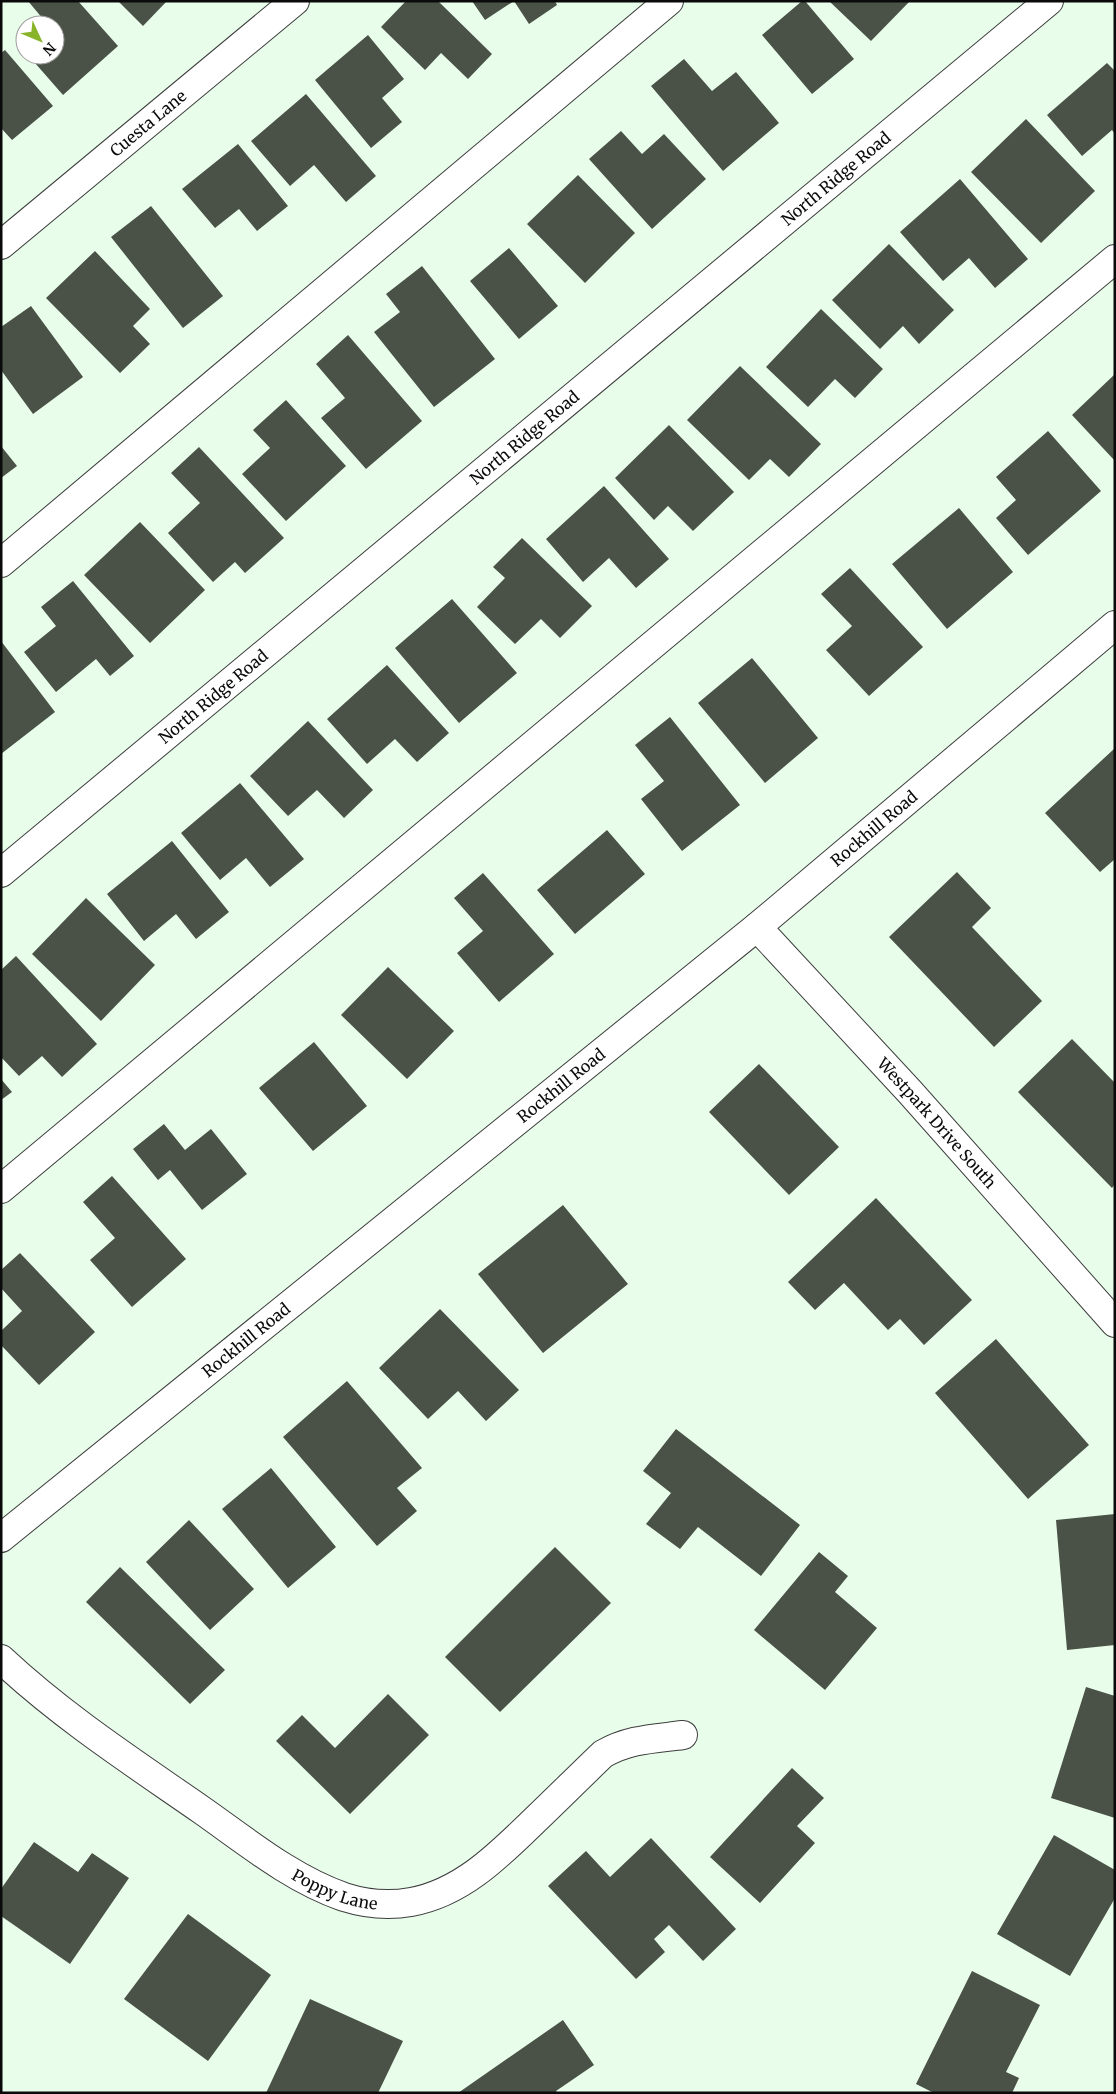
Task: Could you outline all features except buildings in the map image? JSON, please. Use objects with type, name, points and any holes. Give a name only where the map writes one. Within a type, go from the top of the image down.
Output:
[{"type":"street","name":"Cuesta Lane","points":[[1,245],[295,1]]},
{"type":"street","points":[[1,563],[669,1]]},
{"type":"street","name":"North Ridge Road","points":[[1,873],[1049,1]]},
{"type":"street","points":[[1,1189],[1115,259]]},
{"type":"street","name":"Rockhill Road","points":[[1,1538],[757,927],[1115,625]]},
{"type":"street","name":"Westpark Drive South","points":[[757,927],[910,1092],[1115,1323]]},
{"type":"street","name":"Poppy Lane","points":[[1,1659],[54,1706],[92,1734],[286,1869],[344,1897],[369,1903],[412,1902],[460,1883],[494,1859],[603,1754],[620,1745],[638,1740],[683,1736]]}]
